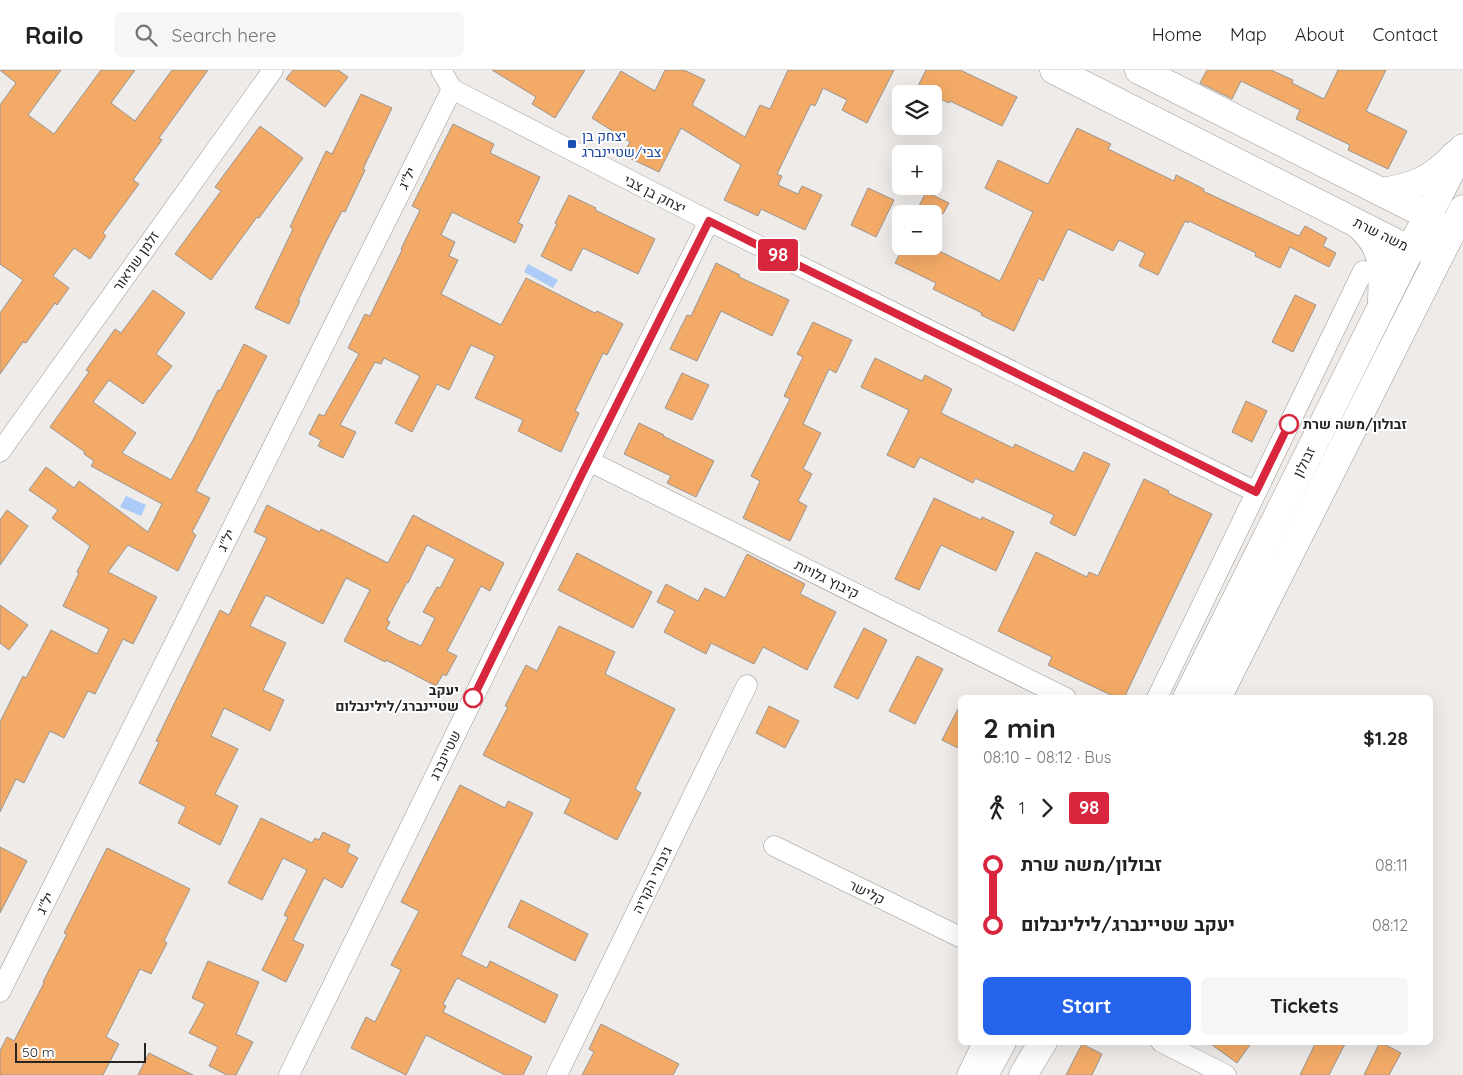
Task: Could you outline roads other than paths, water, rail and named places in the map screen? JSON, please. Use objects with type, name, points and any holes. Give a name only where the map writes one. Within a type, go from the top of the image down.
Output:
[{"type":"main road","name":"משה שרת","points":[[1054,70],[1410,250],[1447,241]]},
{"type":"main road","points":[[1139,70],[1429,216],[1447,241]]},
{"type":"main road","points":[[1381,192],[1401,189],[1436,174],[1463,147]]},
{"type":"main road","name":"זבולון","points":[[1188,695],[1463,147]]},
{"type":"main road","name":"זבולון","points":[[1219,695],[1463,209]]},
{"type":"main road","points":[[1353,220],[1368,234],[1380,256],[1383,277],[1382,306]]},
{"type":"main road","points":[[984,1075],[1000,1045]]},
{"type":"main road","points":[[1023,1075],[1041,1045]]},
{"type":"street","name":"זלמן שניאור","points":[[0,452],[273,70]]},
{"type":"street","points":[[441,70],[452,89]]},
{"type":"street","name":"יצחק בן צבי","points":[[452,89],[709,221],[1256,492]]},
{"type":"street","name":"יל\"ג","points":[[0,992],[452,89]]},
{"type":"street","name":"שטיינברג","points":[[289,1075],[589,461],[709,221]]},
{"type":"street","points":[[1158,695],[1363,271]]},
{"type":"street","name":"קיבוץ גלויות","points":[[589,461],[1060,695]]},
{"type":"street","name":"גיבורי הקריה","points":[[557,1075],[747,684]]},
{"type":"street","name":"קלישר","points":[[774,846],[958,936]]},
{"type":"street","points":[[966,1075],[981,1045]]},
{"type":"street","points":[[1167,1045],[1226,1075]]},
{"type":"water","points":[[528,264],[558,280],[553,288],[524,272]]},
{"type":"water","points":[[126,496],[146,505],[141,516],[120,507]]},
{"type":"place","name":"יצחק בן צבי/שטיינברג","points":[[572,144]]},
{"type":"place","name":"זבולון/משה שרת","points":[[1289,424]]},
{"type":"place","name":"יעקב שטיינברג/לילינבלום","points":[[473,698]]}]
